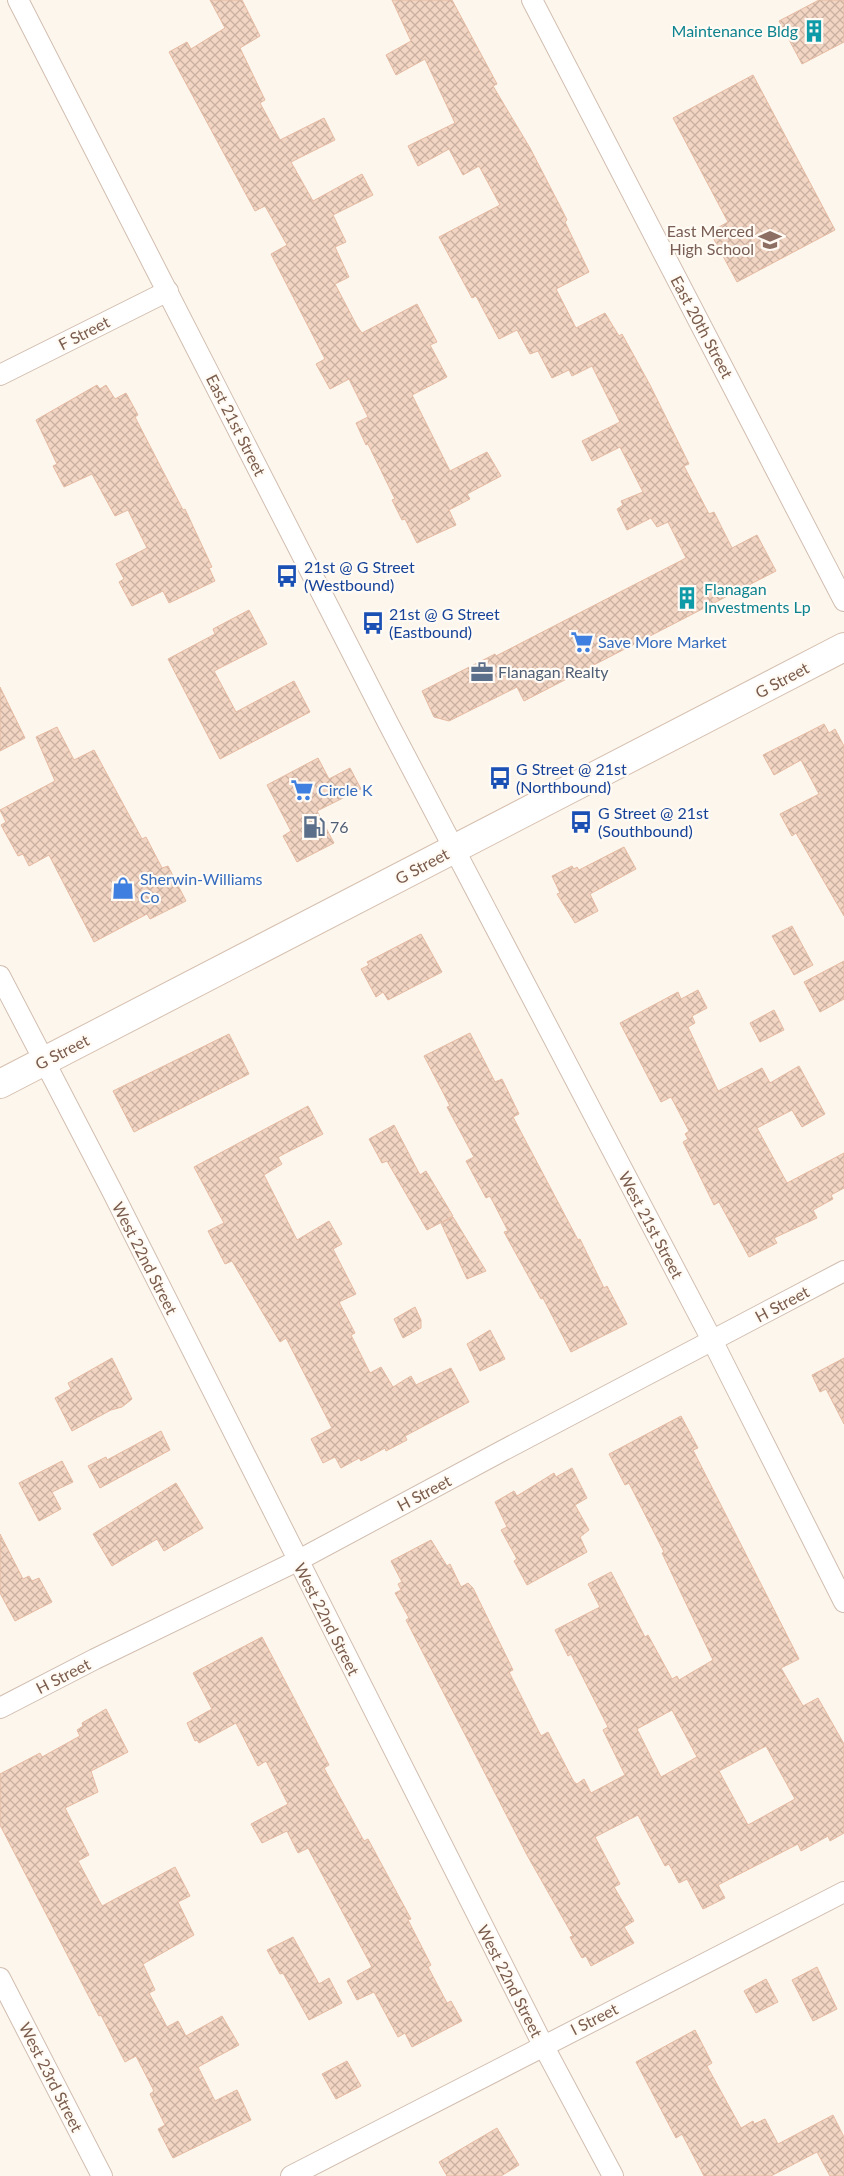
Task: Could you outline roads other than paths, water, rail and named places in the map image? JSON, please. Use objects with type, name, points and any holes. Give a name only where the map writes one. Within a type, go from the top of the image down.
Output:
[{"type":"main road","name":"G Street","points":[[0,1084],[844,647]]},
{"type":"street","name":"East 21st Street","points":[[18,0],[454,850]]},
{"type":"street","name":"East 20th Street","points":[[532,0],[844,601]]},
{"type":"street","name":"F Street","points":[[0,375],[168,291]]},
{"type":"street","name":"West 21st Street","points":[[454,850],[713,1342],[844,1602]]},
{"type":"street","name":"West 22nd Street","points":[[0,976],[45,1061],[543,2045],[613,2176]]},
{"type":"street","name":"H Street","points":[[0,1708],[95,1659],[297,1561],[844,1271]]},
{"type":"street","name":"I Street","points":[[291,2176],[345,2150],[543,2045],[844,1892]]},
{"type":"street","name":"West 23rd Street","points":[[0,1978],[102,2176]]},
{"type":"place","name":"Maintenance Bldg","points":[[814,31]]},
{"type":"place","name":"East Merced High School","points":[[770,240]]},
{"type":"place","name":"21st @ G Street (Westbound)","points":[[287,576]]},
{"type":"place","name":"Flanagan Investments Lp","points":[[687,598]]},
{"type":"place","name":"21st @ G Street (Eastbound)","points":[[373,623]]},
{"type":"place","name":"Save More Market","points":[[582,642]]},
{"type":"place","name":"Flanagan Realty","points":[[482,672]]},
{"type":"place","name":"G Street @ 21st (Northbound)","points":[[500,778]]},
{"type":"place","name":"Circle K","points":[[302,790]]},
{"type":"place","name":"G Street @ 21st (Southbound)","points":[[581,822]]},
{"type":"place","name":"76","points":[[314,827]]},
{"type":"place","name":"Sherwin-Williams Co","points":[[123,888]]}]
